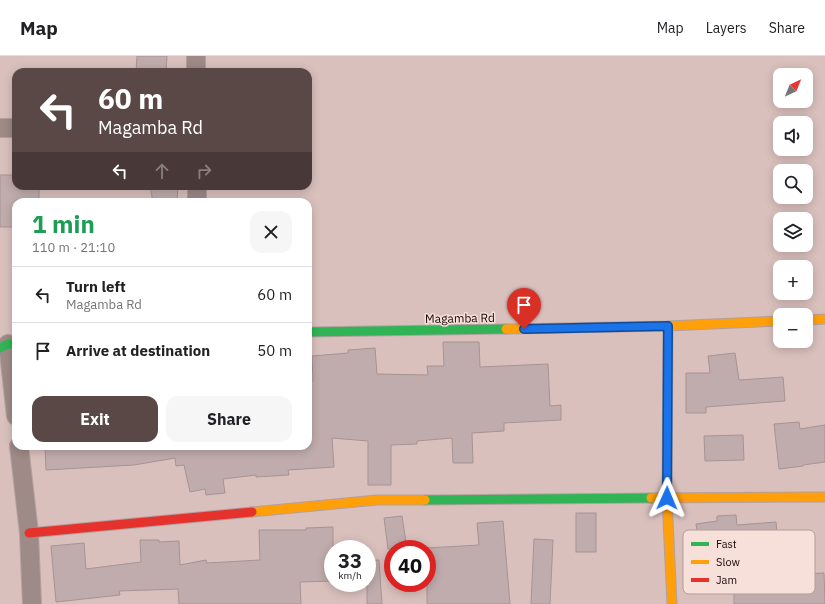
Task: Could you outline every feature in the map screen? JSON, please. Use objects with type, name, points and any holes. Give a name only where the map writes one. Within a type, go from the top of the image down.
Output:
[{"type":"street","points":[[196,56],[196,68]]},
{"type":"street","points":[[0,128],[12,128]]},
{"type":"street","points":[[813,320],[825,319]]},
{"type":"street","name":"Magamba Rd","points":[[312,332],[668,326],[773,321]]},
{"type":"street","points":[[668,326],[667,498],[672,604]]},
{"type":"street","points":[[8,345],[12,380]]},
{"type":"street","points":[[19,450],[29,533],[32,604]]},
{"type":"street","points":[[29,533],[377,500],[825,498]]},
{"type":"building","points":[[137,56],[167,56],[166,68],[136,68]]},
{"type":"building","points":[[0,175],[12,175],[12,190],[39,190],[39,198],[12,198],[12,227],[0,227]]},
{"type":"building","points":[[151,190],[178,190],[177,198],[152,198]]},
{"type":"building","points":[[443,342],[479,342],[480,367],[548,364],[550,406],[561,405],[561,420],[504,423],[504,431],[472,433],[473,463],[453,463],[452,438],[417,441],[417,444],[391,445],[391,485],[368,485],[368,441],[332,438],[334,467],[288,470],[289,475],[256,477],[256,475],[223,479],[225,493],[206,495],[205,489],[190,492],[184,465],[176,466],[175,458],[134,465],[46,470],[45,450],[312,450],[312,356],[348,353],[348,350],[375,348],[377,374],[428,375],[427,366],[444,366]]},
{"type":"building","points":[[735,353],[739,380],[783,377],[785,401],[706,407],[706,413],[686,413],[686,373],[710,373],[708,356]]},
{"type":"building","points":[[799,422],[800,429],[825,425],[825,462],[779,469],[774,424]]},
{"type":"building","points":[[743,435],[744,460],[705,461],[704,436]]},
{"type":"building","points":[[576,513],[596,513],[596,552],[576,552]]},
{"type":"building","points":[[736,515],[737,525],[776,522],[777,530],[697,530],[696,524],[717,521],[717,516]]},
{"type":"building","points":[[402,516],[406,540],[387,540],[384,518]]},
{"type":"building","points":[[503,521],[510,604],[427,604],[427,592],[436,592],[436,547],[479,545],[477,523]]},
{"type":"building","points":[[333,527],[333,540],[324,540],[324,581],[300,582],[301,604],[179,604],[178,589],[119,591],[120,595],[56,602],[51,546],[84,543],[86,569],[141,562],[140,540],[159,540],[159,542],[179,541],[180,565],[206,560],[207,563],[260,560],[259,530],[306,530],[306,528]]},
{"type":"building","points":[[534,539],[553,540],[550,604],[531,604]]},
{"type":"building","points":[[376,560],[379,560],[382,604],[367,604],[367,592],[376,592]]},
{"type":"building","points":[[815,573],[824,573],[825,604],[734,604],[734,594],[815,594]]},
{"type":"traffic: fast","points":[[312,332],[506,329]]},
{"type":"traffic: fast","points":[[0,348],[8,344],[12,344]]},
{"type":"traffic: fast","points":[[425,500],[651,498]]},
{"type":"traffic: slow","points":[[813,320],[825,319]]},
{"type":"traffic: slow","points":[[506,329],[668,326],[773,321]]},
{"type":"traffic: slow","points":[[668,326],[667,498],[672,604]]},
{"type":"traffic: slow","points":[[651,498],[825,497]]},
{"type":"traffic: slow","points":[[252,512],[377,500],[425,500]]},
{"type":"traffic: jam","points":[[29,533],[252,512]]},
{"type":"route","points":[[524,329],[668,326],[667,498]]}]
